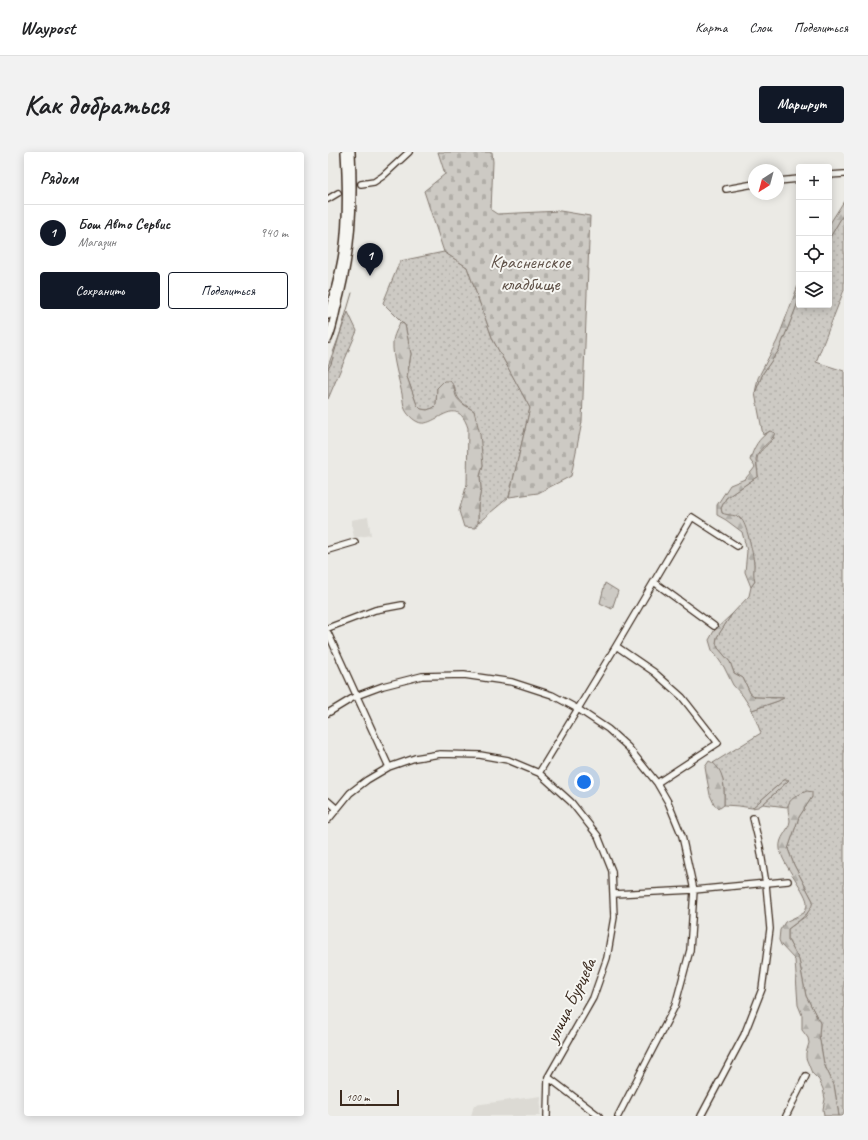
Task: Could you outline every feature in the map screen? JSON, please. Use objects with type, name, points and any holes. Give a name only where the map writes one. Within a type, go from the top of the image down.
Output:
[{"type":"main road","points":[[328,315],[342,260],[346,232],[347,190],[345,152]]},
{"type":"main road","points":[[328,339],[344,282],[349,254],[353,190],[351,152]]},
{"type":"street","points":[[361,184],[374,182],[384,176],[409,152]]},
{"type":"street","points":[[832,176],[844,174]]},
{"type":"street","points":[[784,180],[796,179]]},
{"type":"street","points":[[726,189],[748,185]]},
{"type":"street","points":[[328,199],[338,193]]},
{"type":"street","points":[[539,773],[692,517],[736,546]]},
{"type":"street","points":[[328,550],[355,542]]},
{"type":"street","points":[[654,582],[714,626]]},
{"type":"street","points":[[328,628],[374,610],[402,605]]},
{"type":"street","points":[[328,633],[389,767]]},
{"type":"street","points":[[616,646],[654,672],[682,697],[718,743],[657,783]]},
{"type":"street","points":[[328,713],[356,696],[383,686],[422,676],[464,674],[512,682],[552,695],[578,709],[608,729],[628,747],[657,783],[668,802],[682,836],[694,890],[690,950],[675,1006],[618,1116]]},
{"type":"street","name":"улица Бурцева","points":[[328,820],[350,793],[389,767],[415,758],[440,754],[480,754],[508,760],[539,773],[572,802],[598,836],[612,870],[614,894],[614,917],[607,958],[593,998],[548,1077],[547,1116]]},
{"type":"street","points":[[328,801],[338,808]]},
{"type":"street","points":[[701,1116],[744,1035],[762,989],[770,929],[766,884],[760,847],[752,818]]},
{"type":"street","points":[[614,894],[694,890],[788,882]]},
{"type":"street","points":[[786,1116],[806,1076]]},
{"type":"street","points":[[548,1077],[599,1116]]},
{"type":"shaded area","points":[[368,517],[371,535],[354,538],[351,520]]},
{"type":"shaded area","points":[[541,1096],[540,1116],[471,1116],[474,1105]]},
{"type":"green space","name":"Красненское кладбище","points":[[438,152],[492,152],[491,210],[497,214],[560,211],[590,216],[582,422],[571,476],[538,493],[509,497],[530,408],[493,340],[467,267],[444,252],[424,191],[445,174]]},
{"type":"green space","points":[[844,201],[844,213],[832,234],[832,220]]},
{"type":"green space","points":[[844,213],[844,290],[816,362],[844,371],[844,1116],[839,1116],[834,1085],[824,1064],[819,1035],[820,1023],[806,996],[799,960],[788,940],[788,929],[806,916],[813,901],[794,865],[788,849],[799,817],[812,797],[790,802],[787,807],[763,804],[789,780],[784,780],[752,808],[724,805],[724,788],[722,778],[713,763],[761,733],[752,710],[783,698],[755,697],[750,693],[743,678],[734,673],[730,662],[718,648],[716,643],[717,637],[732,614],[749,596],[751,587],[755,581],[753,575],[754,564],[737,517],[727,516],[722,513],[721,508],[726,498],[758,476],[758,454],[774,438],[770,431],[763,435],[755,393],[763,373],[779,350],[796,308],[832,308],[832,234]]},
{"type":"green space","points":[[444,252],[467,267],[493,340],[530,408],[509,497],[478,523],[478,506],[481,489],[480,476],[483,465],[474,411],[460,401],[454,385],[437,388],[436,405],[433,408],[427,410],[421,409],[417,405],[407,377],[411,354],[405,325],[383,303],[400,261]]},
{"type":"green space","points":[[796,291],[796,308],[779,350],[763,373],[755,393],[758,378],[777,341]]},
{"type":"green space","points":[[348,312],[357,331],[328,399],[328,366]]},
{"type":"green space","points":[[400,322],[405,325],[411,354],[407,377],[417,405],[421,409],[427,410],[433,408],[436,405],[437,388],[444,381],[450,381],[454,386],[456,396],[459,401],[474,411],[480,434],[483,465],[480,476],[481,489],[478,506],[478,523],[475,528],[464,527],[459,511],[467,484],[468,428],[463,417],[457,413],[451,412],[444,414],[424,423],[416,421],[407,413],[404,406],[393,348],[394,337]]},
{"type":"green space","points":[[770,431],[775,433],[773,437],[757,455],[756,461],[758,476],[726,498],[721,508],[722,513],[740,518],[746,528],[754,561],[755,581],[751,587],[745,572],[747,551],[742,532],[717,515],[717,505],[730,485],[745,479],[755,467],[750,460],[753,451],[759,440]]},
{"type":"green space","points":[[605,583],[618,591],[612,609],[600,603]]},
{"type":"green space","points":[[732,614],[717,637],[716,643],[718,648],[730,662],[734,673],[743,678],[750,693],[755,697],[784,698],[752,710],[743,696],[733,685],[724,667],[712,650],[709,640],[714,631]]},
{"type":"green space","points":[[709,761],[715,764],[719,769],[723,780],[724,805],[720,808],[715,806],[710,795],[705,767]]},
{"type":"green space","points":[[784,780],[789,780],[763,804],[752,808]]},
{"type":"green space","points":[[807,791],[812,792],[812,797],[799,817],[788,849],[794,865],[813,901],[810,910],[788,929],[788,940],[799,960],[806,996],[820,1023],[819,1035],[824,1064],[834,1085],[839,1116],[824,1116],[823,1109],[825,1099],[823,1089],[819,1080],[812,1073],[806,1058],[809,1043],[808,1038],[802,1030],[802,1015],[798,1005],[795,960],[781,945],[779,940],[780,930],[785,922],[804,913],[807,905],[803,893],[785,863],[780,845],[789,825],[790,819],[788,805],[794,797]]},
{"type":"waterway","points":[[328,369],[331,364],[352,293]]},
{"type":"place","name":"Бош Авто Сервис","points":[[370,276]]}]
